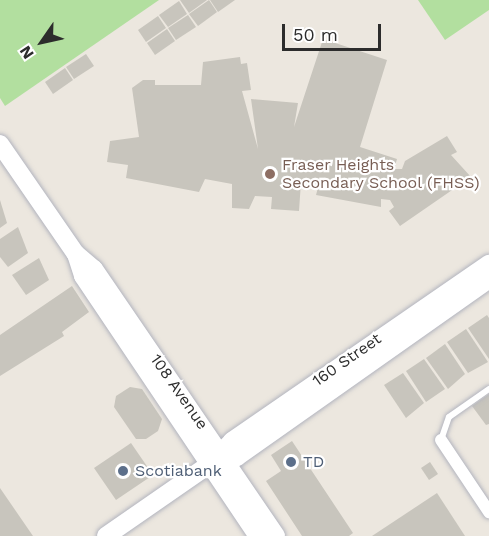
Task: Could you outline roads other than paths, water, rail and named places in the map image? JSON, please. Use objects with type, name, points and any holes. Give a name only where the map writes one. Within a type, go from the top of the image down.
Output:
[{"type":"street","name":"108 Avenue","points":[[0,144],[75,254],[83,276],[276,536]]},
{"type":"street","name":"160 Street","points":[[219,459],[425,305],[489,264]]},
{"type":"street","name":"160 Street","points":[[106,536],[219,459],[351,375],[489,279]]},
{"type":"street","points":[[351,375],[357,362],[408,326],[425,305]]},
{"type":"street","points":[[441,440],[489,512]]},
{"type":"street","name":"108 Avenue","points":[[219,459],[258,536]]},
{"type":"lane","points":[[441,440],[448,417],[489,389]]},
{"type":"place","name":"Fraser Heights Secondary School (FHSS)","points":[[270,174]]},
{"type":"place","name":"TD","points":[[291,462]]},
{"type":"place","name":"Scotiabank","points":[[123,471]]}]
